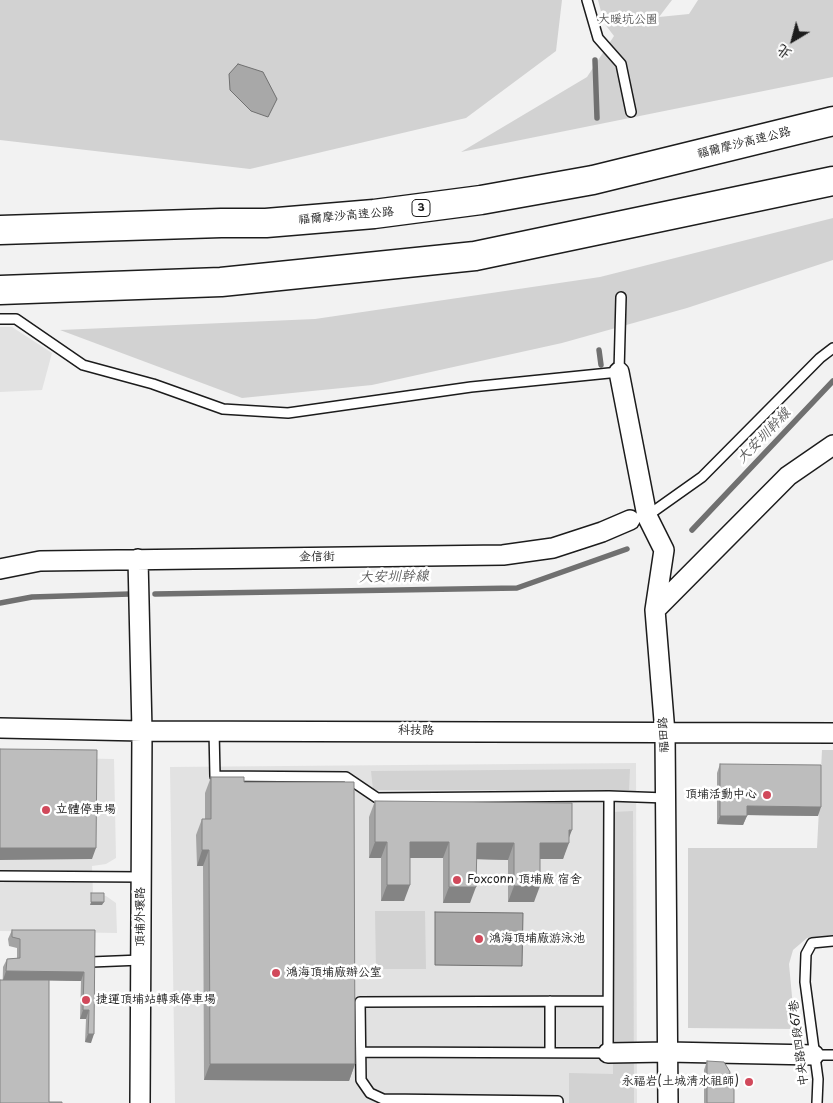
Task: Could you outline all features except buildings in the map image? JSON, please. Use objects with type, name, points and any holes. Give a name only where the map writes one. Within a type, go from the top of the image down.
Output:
[{"type":"highway","name":"福爾摩沙高速公路","points":[[0,230],[266,223],[374,214],[481,200],[593,180],[833,121]]},
{"type":"highway","points":[[0,290],[221,282],[475,256],[833,181]]},
{"type":"street","points":[[619,372],[638,518],[664,550],[655,610]]},
{"type":"street","points":[[655,610],[788,476],[833,445]]},
{"type":"street","name":"金信街","points":[[0,569],[40,561],[503,555],[553,548],[638,518]]},
{"type":"street","name":"頂埔外環路","points":[[138,560],[142,731],[140,1103]]},
{"type":"street","name":"福田路","points":[[655,610],[665,733],[668,1103]]},
{"type":"street","name":"科技路","points":[[0,728],[142,731],[833,733]]},
{"type":"street","points":[[608,1053],[668,1052],[824,1055]]},
{"type":"lane","points":[[587,0],[598,38],[621,64],[631,112]]},
{"type":"lane","points":[[0,319],[16,319],[83,365],[152,384],[223,409],[288,413],[471,388],[619,372],[621,297]]},
{"type":"lane","points":[[638,518],[702,477],[820,358],[833,348]]},
{"type":"lane","points":[[214,730],[215,776],[346,777],[377,798],[609,796],[666,798]]},
{"type":"lane","points":[[361,1052],[608,1053],[609,796]]},
{"type":"lane","points":[[0,876],[142,877]]},
{"type":"lane","name":"中央路四段67巷","points":[[817,1103],[818,1080],[824,1055],[805,982],[806,954],[812,943],[833,941]]},
{"type":"lane","points":[[91,962],[141,960]]},
{"type":"lane","points":[[550,1001],[550,1053]]},
{"type":"lane","points":[[558,1103],[558,1101],[382,1099],[370,1093],[361,1080],[360,1002],[607,1001]]},
{"type":"shaded area","points":[[238,64],[263,72],[277,99],[268,117],[251,111],[230,90],[229,74]]},
{"type":"shaded area","points":[[0,327],[12,327],[52,353],[42,390],[0,392]]},
{"type":"shaded area","points":[[0,757],[114,759],[116,858],[106,864],[92,866],[93,893],[106,896],[116,903],[117,933],[0,931]]},
{"type":"shaded area","points":[[636,763],[637,1103],[175,1103],[170,767]]},
{"type":"shaded area","name":"鴻海頂埔廠游泳池","points":[[435,912],[523,913],[522,966],[435,965]]},
{"type":"green space","points":[[0,0],[562,0],[556,51],[466,118],[250,169],[0,140]]},
{"type":"green space","name":"大暖坑公園","points":[[598,0],[672,0],[659,17],[689,14],[698,0],[833,0],[833,77],[461,152],[587,77],[614,36],[604,23]]},
{"type":"green space","points":[[833,218],[833,260],[687,308],[562,343],[372,385],[242,398],[60,330],[315,319],[600,277]]},
{"type":"green space","points":[[822,750],[833,750],[833,935],[807,938],[793,950],[789,964],[795,1029],[688,1028],[688,848],[817,848]]},
{"type":"green space","points":[[630,769],[629,790],[373,790],[371,771]]},
{"type":"green space","points":[[633,811],[634,1103],[569,1103],[569,1073],[613,1074],[612,812]]},
{"type":"green space","points":[[375,911],[425,911],[426,969],[376,969]]},
{"type":"waterway","points":[[595,60],[597,118]]},
{"type":"waterway","points":[[599,350],[601,365]]},
{"type":"waterway","name":"大安圳幹線","points":[[692,530],[833,381]]},
{"type":"waterway","name":"大安圳幹線","points":[[155,594],[517,588],[627,549]]},
{"type":"waterway","name":"大安圳幹線","points":[[0,603],[32,597],[130,594]]},
{"type":"place","name":"頂埔活動中心","points":[[767,795]]},
{"type":"place","name":"立體停車場","points":[[46,810]]},
{"type":"place","name":"Foxconn 頂埔廠 宿舍","points":[[457,880]]},
{"type":"place","name":"鴻海頂埔廠游泳池","points":[[479,939]]},
{"type":"place","name":"鴻海頂埔廠辦公室","points":[[276,973]]},
{"type":"place","name":"捷運頂埔站轉乘停車場","points":[[86,1000]]},
{"type":"place","name":"永福岩(土城清水祖師)","points":[[749,1082]]}]
